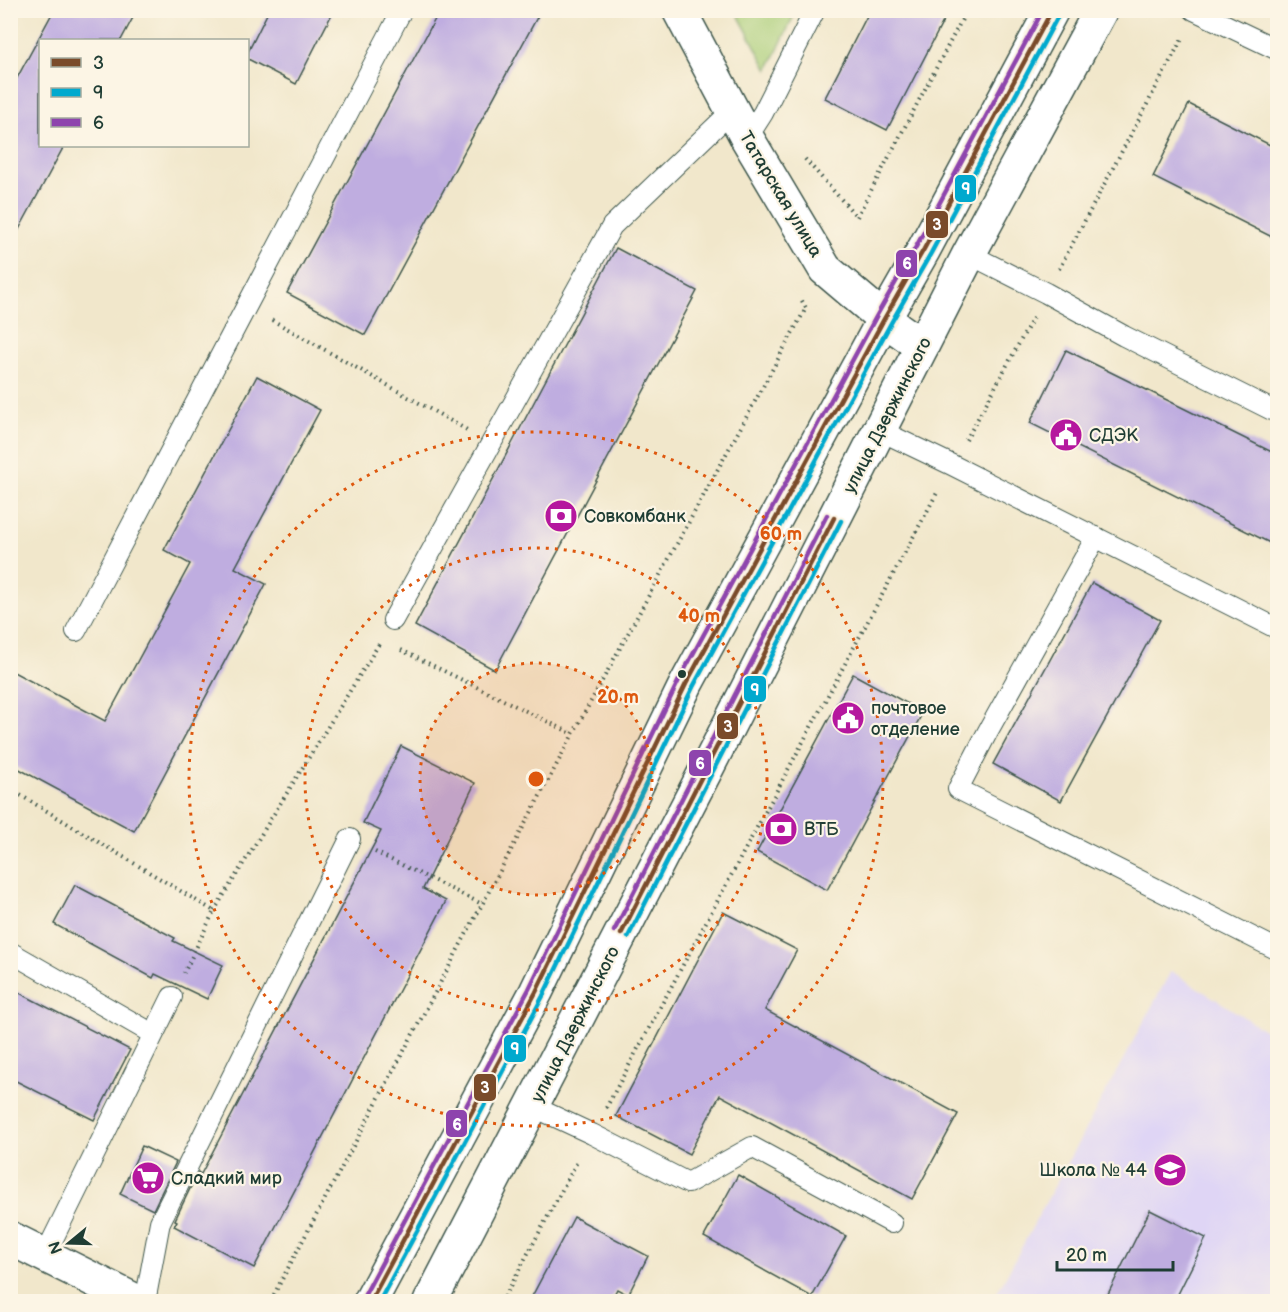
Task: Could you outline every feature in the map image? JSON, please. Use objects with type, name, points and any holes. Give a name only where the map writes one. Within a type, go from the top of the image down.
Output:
[{"type":"main road","name":"Татарская улица","points":[[679,10],[740,124],[825,269],[884,319],[922,346]]},
{"type":"main road","points":[[370,1302],[536,992],[686,684],[1052,10]]},
{"type":"main road","name":"улица Дзержинского","points":[[430,1302],[706,770],[969,254],[1101,10]]},
{"type":"main road","points":[[10,1238],[138,1302]]},
{"type":"lane","points":[[76,631],[402,10]]},
{"type":"lane","points":[[393,620],[612,226],[740,124],[763,113],[814,10]]},
{"type":"lane","points":[[1195,11],[1278,50]]},
{"type":"lane","points":[[969,254],[1124,336],[1278,413]]},
{"type":"lane","points":[[879,430],[1278,629]]},
{"type":"lane","points":[[1096,537],[957,789],[1278,950]]},
{"type":"lane","points":[[145,1302],[160,1222],[350,839]]},
{"type":"lane","points":[[10,952],[153,1034]]},
{"type":"lane","points":[[45,1255],[172,997]]},
{"type":"lane","points":[[532,1107],[592,1134],[688,1183],[752,1147],[892,1223]]},
{"type":"path","points":[[857,217],[967,10]]},
{"type":"path","points":[[502,1302],[1046,293],[1195,11]]},
{"type":"path","points":[[247,306],[491,443]]},
{"type":"path","points":[[271,1300],[573,734],[806,308]]},
{"type":"path","points":[[172,997],[214,912],[393,620]]},
{"type":"path","points":[[381,640],[573,734]]},
{"type":"path","points":[[10,789],[214,912]]},
{"type":"path","points":[[350,839],[482,904]]},
{"type":"shaded area","name":"Школа № 44","points":[[1171,971],[1277,1038],[1277,1301],[992,1302]]},
{"type":"green space","points":[[736,11],[796,11],[768,70]]},
{"type":"building","points":[[54,10],[137,10],[122,39],[39,39],[39,147],[63,147],[10,246],[10,91]]},
{"type":"building","points":[[269,10],[334,10],[296,84],[249,60],[249,50]]},
{"type":"building","points":[[440,10],[541,10],[365,335],[287,293]]},
{"type":"building","points":[[870,10],[949,10],[887,130],[825,98]]},
{"type":"building","points":[[1189,104],[1278,149],[1278,240],[1153,177]]},
{"type":"building","points":[[616,248],[697,291],[495,670],[415,626]]},
{"type":"building","points":[[1066,350],[1278,455],[1278,547],[1030,423]]},
{"type":"building","points":[[257,376],[320,410],[235,568],[266,584],[134,831],[10,764],[10,670],[105,721],[190,564],[164,550]]},
{"type":"building","points":[[1092,583],[1160,620],[1061,801],[993,764]]},
{"type":"building","points":[[853,674],[923,712],[827,890],[757,852]]},
{"type":"building","points":[[401,746],[475,783],[423,889],[446,901],[254,1268],[174,1226],[177,1221],[175,1220],[198,1172],[201,1174],[381,831],[363,823]]},
{"type":"building","points":[[75,885],[175,938],[173,941],[223,965],[207,999],[155,974],[153,978],[54,924]]},
{"type":"building","points":[[723,912],[797,950],[765,1010],[958,1114],[912,1199],[720,1095],[689,1154],[616,1116]]},
{"type":"building","points":[[10,988],[130,1050],[94,1120],[10,1078]]},
{"type":"building","name":"Сладкий мир","points":[[142,1146],[176,1162],[153,1210],[120,1194]]},
{"type":"building","points":[[738,1175],[846,1236],[812,1297],[704,1237]]},
{"type":"building","points":[[1150,1210],[1206,1238],[1174,1302],[1104,1302]]},
{"type":"building","points":[[574,1217],[648,1256],[628,1295],[617,1289],[610,1302],[529,1302]]},
{"type":"transit line","name":"6","points":[[363,1298],[529,989],[679,680],[1043,10]]},
{"type":"transit line","name":"3","points":[[370,1302],[536,992],[686,684],[1052,10]]},
{"type":"transit line","name":"9","points":[[379,1302],[543,996],[693,687],[1059,14]]},
{"type":"transit line","name":"6","points":[[614,931],[827,515]]},
{"type":"transit line","name":"3","points":[[621,934],[834,518]]},
{"type":"transit line","name":"9","points":[[628,937],[841,521]]},
{"type":"place","name":"СДЭК","points":[[1066,435]]},
{"type":"place","name":"Совкомбанк","points":[[561,516]]},
{"type":"place","name":"почтовое отделение","points":[[848,718]]},
{"type":"place","name":"ВТБ","points":[[781,829]]},
{"type":"place","name":"Школа № 44","points":[[1170,1170]]},
{"type":"place","name":"Сладкий мир","points":[[148,1178]]}]
